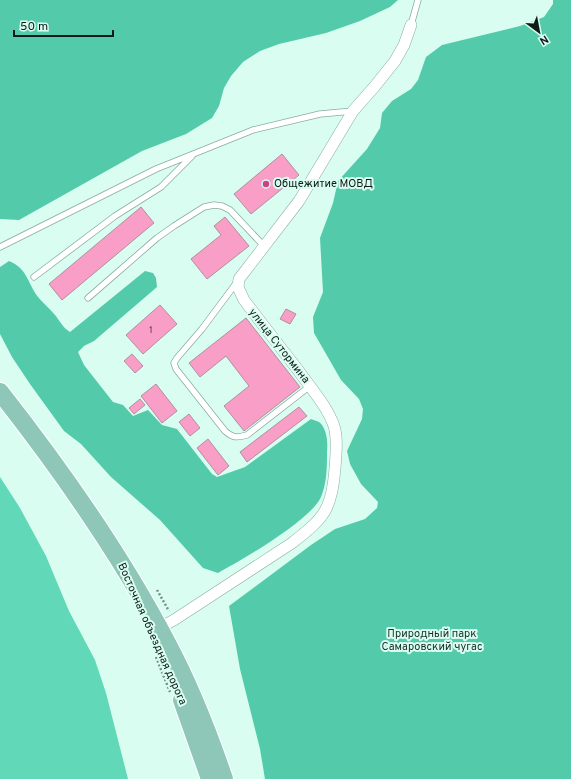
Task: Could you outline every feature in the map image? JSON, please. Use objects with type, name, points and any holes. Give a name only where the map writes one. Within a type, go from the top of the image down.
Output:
[{"type":"main road","points":[[0,392],[50,457],[114,551]]},
{"type":"main road","name":"Восточная объездная дорога","points":[[114,551],[159,628],[191,694],[210,738],[224,779]]},
{"type":"main road","name":"Восточная объездная дорога","points":[[114,551],[166,661],[210,779]]},
{"type":"street","points":[[240,278],[299,201],[353,110],[395,61],[404,45],[411,26]]},
{"type":"street","name":"улица Сутормина","points":[[159,628],[292,543],[310,529],[323,515],[330,501],[334,487],[336,442],[334,426],[310,386],[240,294],[238,287],[240,278]]},
{"type":"lane","points":[[411,26],[418,0]]},
{"type":"lane","points":[[0,246],[156,169],[253,130],[320,114],[353,110]]},
{"type":"lane","points":[[34,277],[115,216],[161,187],[197,152]]},
{"type":"lane","points":[[88,298],[157,238],[204,207],[214,205],[222,206],[230,210],[264,246]]},
{"type":"lane","points":[[240,278],[202,330],[177,358],[174,363],[176,369],[225,431],[232,437],[247,435],[310,386]]},
{"type":"path","points":[[155,656],[172,698]]},
{"type":"green space","points":[[0,0],[398,0],[390,7],[360,21],[326,33],[279,44],[260,51],[243,62],[231,76],[224,88],[219,106],[212,118],[186,134],[142,151],[19,220],[0,219]]},
{"type":"green space","name":"Природный парк Самаровский чугас","points":[[553,0],[571,0],[571,779],[265,779],[260,749],[240,669],[229,606],[335,529],[365,519],[377,508],[378,502],[361,484],[350,464],[347,451],[362,419],[363,409],[359,399],[341,380],[314,333],[313,317],[323,292],[320,238],[333,203],[338,181],[367,149],[380,128],[382,113],[392,101],[411,89],[418,80],[426,57],[442,45],[520,26],[544,17],[553,4]]},
{"type":"green space","points":[[9,261],[20,267],[38,297],[70,332],[145,271],[153,273],[156,278],[157,287],[94,341],[84,346],[78,352],[84,365],[113,402],[123,405],[133,416],[148,410],[162,425],[177,429],[212,474],[217,477],[245,467],[311,419],[319,422],[324,428],[326,436],[327,468],[323,492],[315,506],[304,517],[275,539],[218,573],[203,568],[160,520],[111,477],[81,444],[64,431],[12,357],[0,334],[0,267]]},
{"type":"shaded area","points":[[0,477],[20,508],[46,556],[69,611],[95,660],[106,693],[128,779],[0,779]]},
{"type":"building","name":"Общежитие МОВД","points":[[282,154],[299,175],[251,214],[234,194]]},
{"type":"building","points":[[141,207],[154,223],[62,300],[49,284]]},
{"type":"building","points":[[225,217],[249,246],[207,279],[191,259],[221,235],[214,226]]},
{"type":"building","points":[[160,305],[177,324],[143,354],[126,335]]},
{"type":"building","points":[[286,309],[296,314],[290,324],[280,319]]},
{"type":"building","points":[[246,318],[300,387],[244,431],[224,406],[249,386],[226,356],[200,377],[189,363]]},
{"type":"building","points":[[132,354],[143,366],[135,373],[124,361]]},
{"type":"building","points":[[156,384],[177,411],[162,423],[141,396]]},
{"type":"building","points":[[140,399],[145,405],[134,414],[129,408]]},
{"type":"building","points":[[299,407],[307,416],[247,462],[240,452]]},
{"type":"building","points":[[189,414],[200,428],[190,436],[179,422]]},
{"type":"building","points":[[208,439],[229,466],[218,475],[197,448]]},
{"type":"place","name":"Общежитие МОВД","points":[[266,184]]}]
